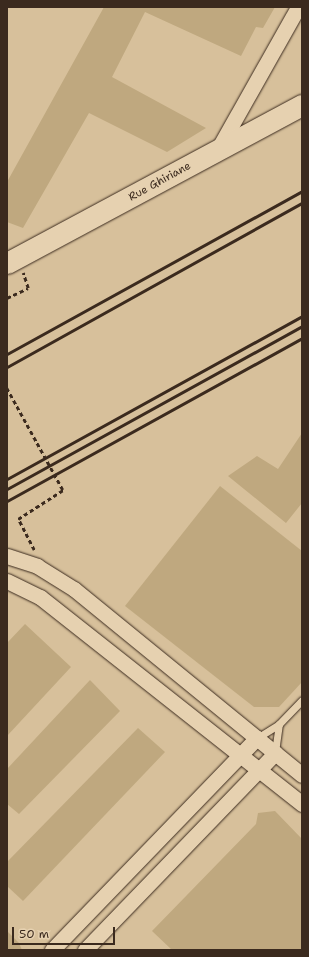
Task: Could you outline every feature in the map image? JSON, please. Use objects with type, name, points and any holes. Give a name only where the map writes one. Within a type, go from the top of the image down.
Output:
[{"type":"street","points":[[217,151],[298,7]]},
{"type":"street","name":"Rue Ghiriane","points":[[11,258],[302,105]]},
{"type":"street","points":[[7,556],[30,563],[74,589],[302,775]]},
{"type":"street","points":[[30,563],[14,584],[40,597],[302,804]]},
{"type":"street","points":[[52,950],[257,738]]},
{"type":"street","points":[[85,950],[275,753]]},
{"type":"lane","points":[[257,738],[279,724],[302,700]]},
{"type":"lane","points":[[275,753],[279,724]]},
{"type":"path","points":[[7,298],[28,288]]},
{"type":"path","points":[[7,388],[64,490],[18,519],[33,544],[30,563]]},
{"type":"shaded area","points":[[7,7],[302,7],[302,950],[7,950]]},
{"type":"building","points":[[104,7],[275,7],[263,28],[256,27],[241,56],[145,12],[112,77],[206,128],[167,152],[89,113],[23,228],[7,222],[7,182]]},
{"type":"building","points":[[302,433],[302,503],[286,523],[228,476],[257,456],[278,469]]},
{"type":"building","points":[[220,486],[302,551],[302,682],[279,707],[254,707],[125,606]]},
{"type":"building","points":[[25,624],[71,667],[7,736],[7,643]]},
{"type":"building","points":[[90,680],[120,711],[19,814],[7,804],[7,769]]},
{"type":"building","points":[[138,728],[165,752],[23,901],[7,886],[7,862]]},
{"type":"building","points":[[275,811],[302,839],[302,950],[172,950],[152,931],[256,824],[258,813]]},
{"type":"building","points":[[7,931],[19,943],[22,950],[7,950]]},
{"type":"railway","points":[[7,354],[302,191]]},
{"type":"railway","points":[[7,367],[302,203]]},
{"type":"railway","points":[[7,479],[302,316]]},
{"type":"railway","points":[[7,489],[302,326]]},
{"type":"railway","points":[[7,501],[302,338]]}]
